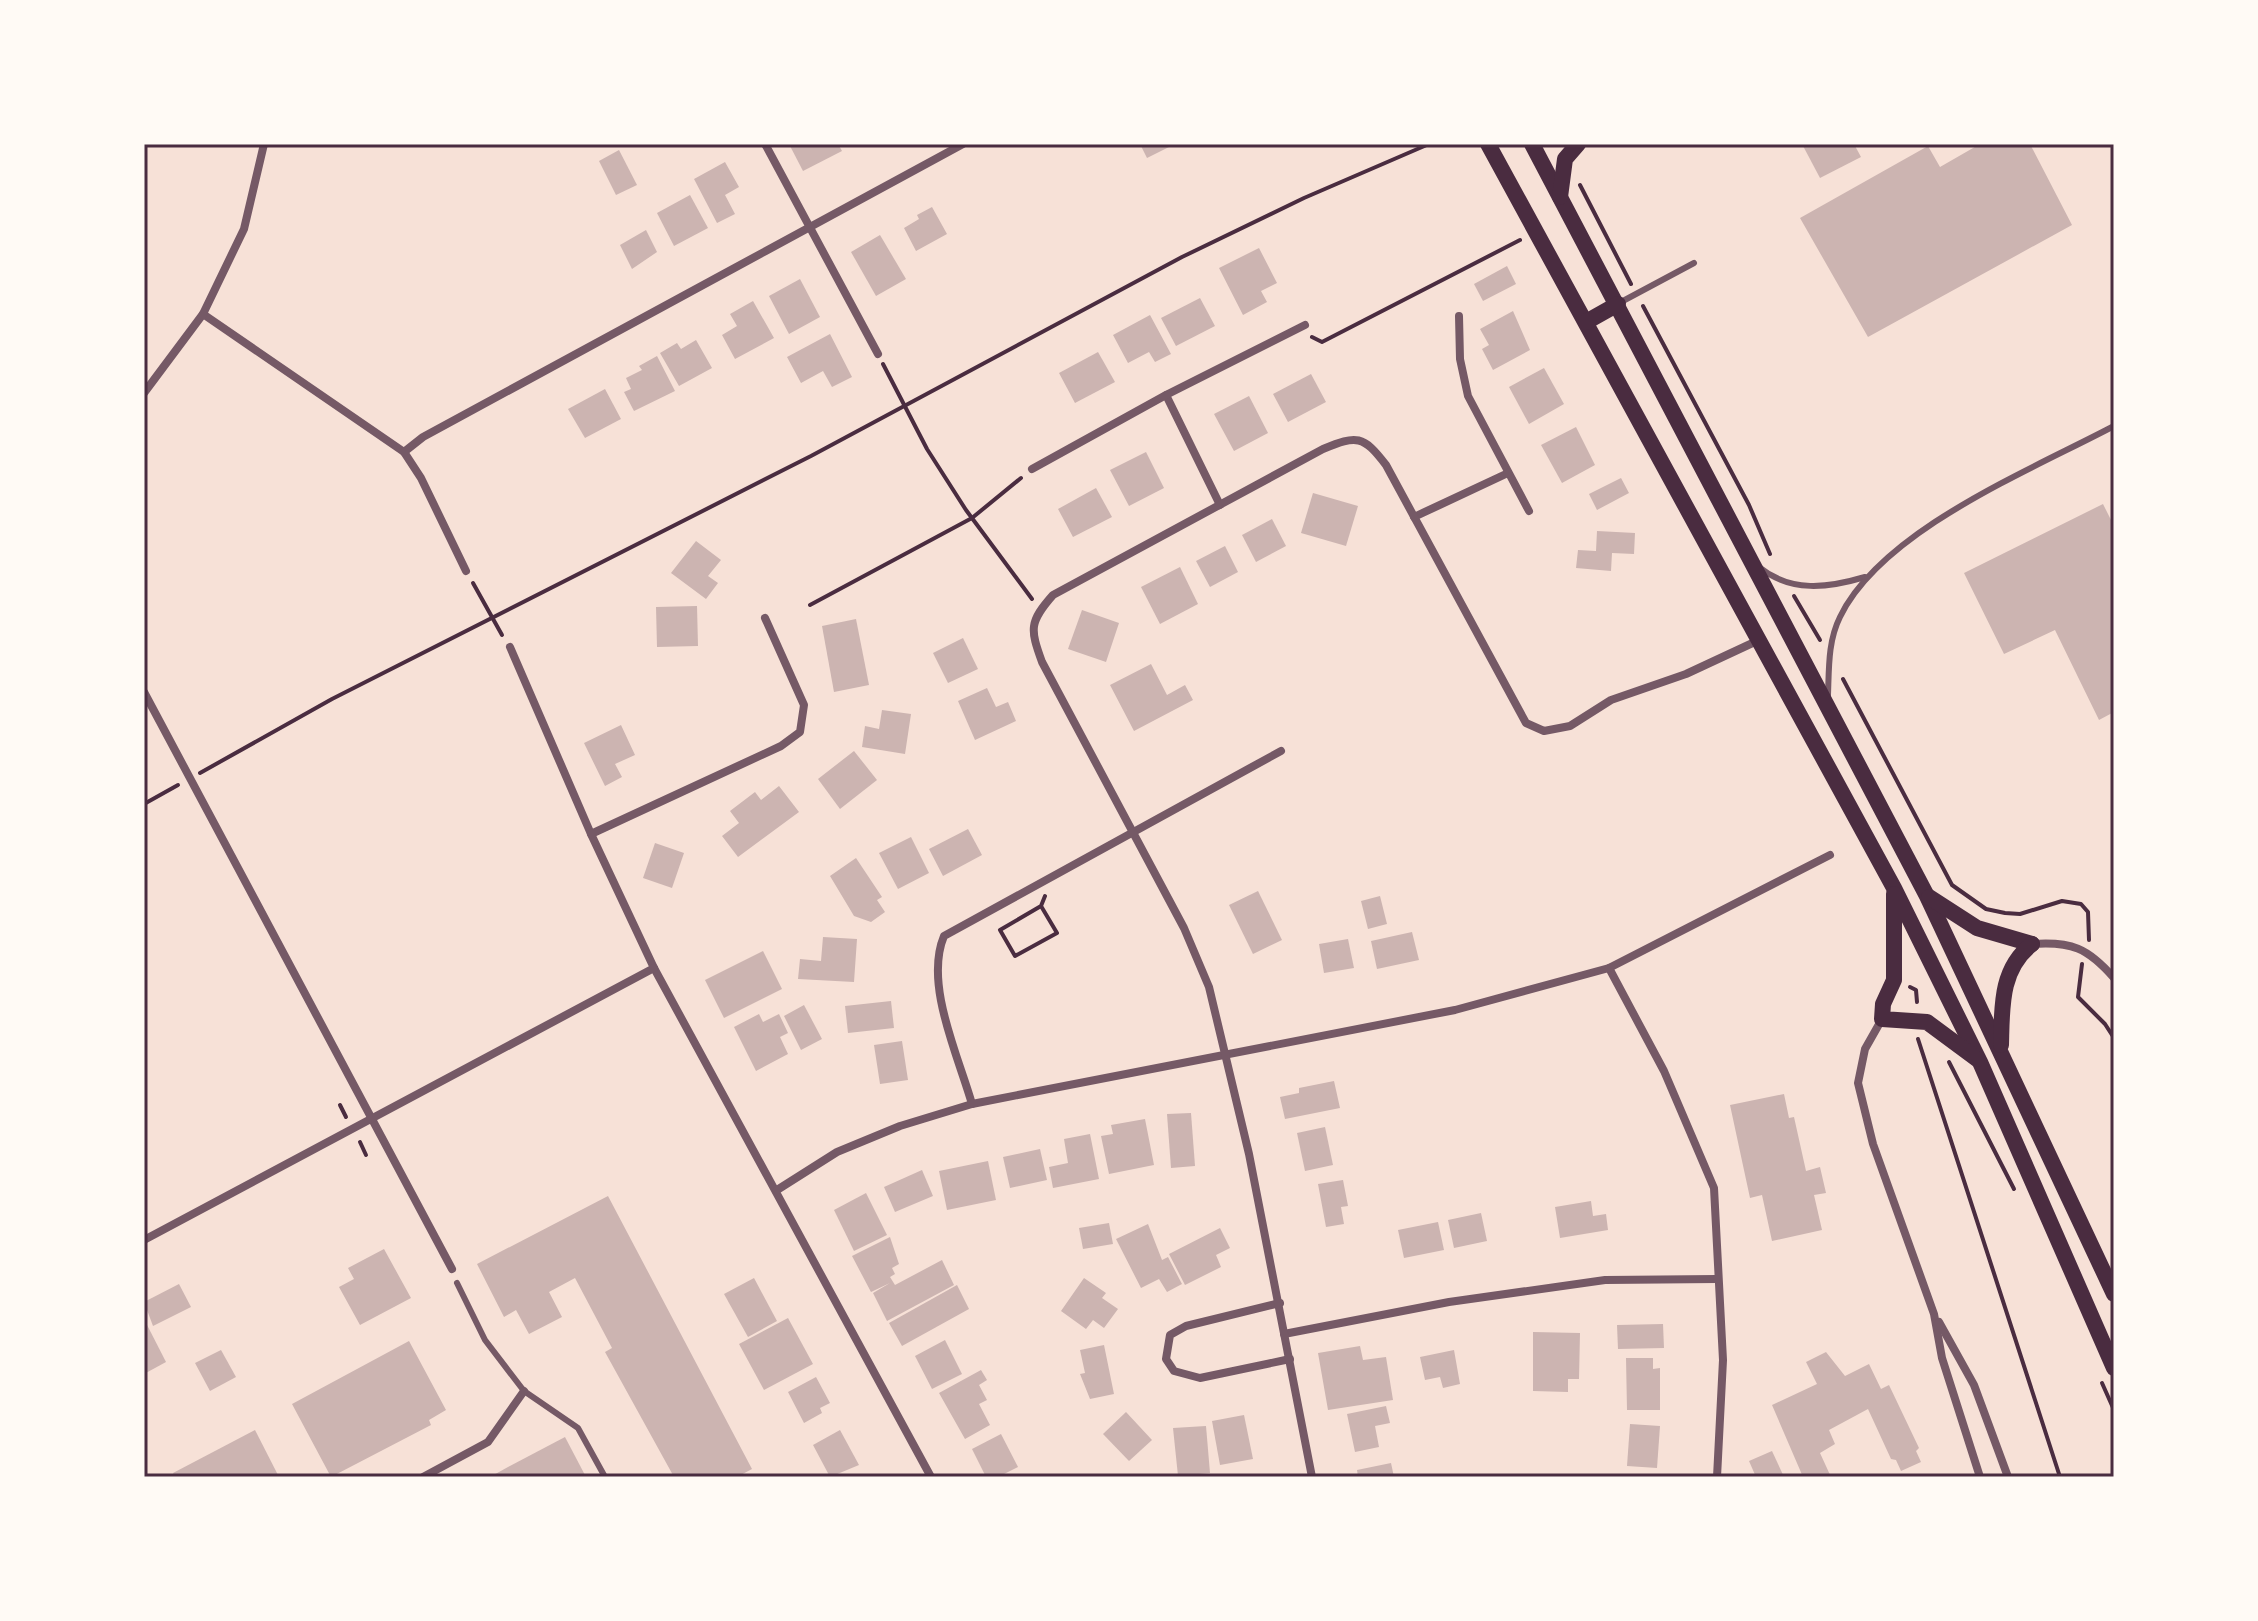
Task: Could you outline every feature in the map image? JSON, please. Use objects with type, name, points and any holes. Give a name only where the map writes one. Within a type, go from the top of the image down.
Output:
[{"type":"main road","points":[[1488,144],[1894,888],[1980,1062],[2106,1370]]},
{"type":"main road","points":[[1532,144],[1927,896],[2114,1294]]},
{"type":"main road","points":[[1560,197],[1565,159],[1578,144]]},
{"type":"main road","points":[[1586,322],[1618,304]]},
{"type":"main road","points":[[1759,640],[1785,625]]},
{"type":"main road","points":[[1894,888],[1895,972],[1883,1004],[1882,1019],[1927,1022],[1980,1062]]},
{"type":"main road","points":[[1927,896],[1977,928],[2032,944]]},
{"type":"main road","points":[[2001,1049],[2008,975],[2017,956],[2032,944]]},
{"type":"street","points":[[144,393],[203,314],[244,229],[264,144]]},
{"type":"street","points":[[765,144],[878,354]]},
{"type":"street","points":[[404,452],[423,437],[963,144]]},
{"type":"street","points":[[203,314],[404,452],[421,478],[466,571]]},
{"type":"street","points":[[1459,316],[1463,379],[1529,511]]},
{"type":"street","points":[[1032,469],[1166,395],[1305,325]]},
{"type":"street","points":[[1166,395],[1220,505]]},
{"type":"street","points":[[1312,1477],[1280,1303],[1227,1055],[1209,987],[1189,940],[1042,662],[1031,632],[1038,612],[1053,595],[1349,438],[1369,443],[1386,465],[1514,708],[1526,723],[1544,731],[1570,726],[1611,700],[1686,674],[1759,640]]},
{"type":"street","points":[[1414,517],[1508,473]]},
{"type":"street","points":[[591,834],[781,746],[800,732],[804,705],[765,618]]},
{"type":"street","points":[[510,647],[591,834],[654,968],[931,1477]]},
{"type":"street","points":[[144,692],[452,1269]]},
{"type":"street","points":[[972,1104],[937,984],[936,956],[944,936],[1281,751]]},
{"type":"street","points":[[777,1190],[837,1152],[900,1126],[972,1104],[1455,1010],[1609,968],[1830,855]]},
{"type":"street","points":[[2032,944],[2058,942],[2087,952],[2114,978]]},
{"type":"street","points":[[144,1240],[654,968]]},
{"type":"street","points":[[1609,968],[1664,1071],[1714,1188],[1723,1360],[1717,1477]]},
{"type":"street","points":[[1882,1019],[1865,1049],[1858,1083],[1873,1144],[1934,1314],[1942,1358],[1980,1477]]},
{"type":"street","points":[[1284,1334],[1449,1302],[1605,1280],[1717,1279]]},
{"type":"street","points":[[1280,1303],[1186,1326],[1170,1335],[1166,1359],[1174,1371],[1200,1378],[1290,1359]]},
{"type":"street","points":[[1934,1314],[1974,1385],[2008,1477]]},
{"type":"street","points":[[423,1477],[488,1442],[524,1391]]},
{"type":"lane","points":[[1618,304],[1694,263]]},
{"type":"lane","points":[[1828,703],[1832,638],[1840,615],[1865,577],[1936,520],[2114,426]]},
{"type":"lane","points":[[1747,557],[1771,576],[1804,586],[1832,587],[1865,577]]},
{"type":"lane","points":[[457,1283],[485,1340],[524,1391],[578,1428],[605,1477]]},
{"type":"path","points":[[144,804],[332,699],[654,537],[1182,257],[1304,198],[1429,144]]},
{"type":"path","points":[[1579,181],[1749,505],[1771,555]]},
{"type":"path","points":[[1295,330],[1322,342],[1520,240]]},
{"type":"path","points":[[878,354],[927,449],[972,518],[1026,587],[1038,612]]},
{"type":"path","points":[[810,605],[972,518],[1032,469]]},
{"type":"path","points":[[466,571],[510,647]]},
{"type":"path","points":[[1797,602],[1824,647]]},
{"type":"path","points":[[1840,675],[1952,885],[1986,909],[2005,913],[2020,914],[2062,901],[2081,904],[2090,922],[2087,952],[2078,974],[2078,997],[2105,1024],[2114,1038]]},
{"type":"path","points":[[1041,906],[1057,933],[1015,956],[1000,930],[1041,906],[1049,889]]},
{"type":"path","points":[[1001,946],[1006,940]]},
{"type":"path","points":[[1909,987],[1916,990],[1917,1005]]},
{"type":"path","points":[[1918,1037],[2060,1477]]},
{"type":"path","points":[[1918,1043],[1934,1043]]},
{"type":"path","points":[[1943,1051],[2015,1192]]},
{"type":"path","points":[[340,1105],[346,1117]]},
{"type":"path","points":[[360,1142],[366,1155]]},
{"type":"path","points":[[2106,1370],[2114,1410]]},
{"type":"building","points":[[789,144],[838,144],[842,151],[803,171]]},
{"type":"building","points":[[1140,144],[1175,144],[1147,158]]},
{"type":"building","points":[[1802,144],[1854,144],[1861,157],[1820,178]]},
{"type":"building","points":[[1980,144],[2030,144],[2072,225],[1868,337],[1800,218],[1928,146],[1940,167]]},
{"type":"building","points":[[619,150],[637,185],[616,195],[599,161]]},
{"type":"building","points":[[725,162],[739,187],[725,195],[735,214],[717,223],[694,179]]},
{"type":"building","points":[[690,195],[708,228],[674,246],[657,213]]},
{"type":"building","points":[[932,207],[947,234],[916,251],[904,228],[919,219],[917,215]]},
{"type":"building","points":[[646,230],[657,252],[632,269],[620,245]]},
{"type":"building","points":[[880,235],[906,279],[876,296],[851,252]]},
{"type":"building","points":[[1259,248],[1277,283],[1261,291],[1267,302],[1243,315],[1219,268]]},
{"type":"building","points":[[1507,266],[1516,284],[1483,301],[1474,284]]},
{"type":"building","points":[[800,279],[820,317],[789,334],[769,296]]},
{"type":"building","points":[[1200,298],[1215,326],[1176,346],[1161,318]]},
{"type":"building","points":[[753,301],[774,338],[735,359],[722,335],[737,326],[730,314]]},
{"type":"building","points":[[1513,311],[1530,350],[1493,370],[1482,349],[1489,345],[1480,329]]},
{"type":"building","points":[[1150,315],[1171,354],[1155,362],[1149,352],[1128,363],[1113,335]]},
{"type":"building","points":[[830,334],[852,377],[832,387],[823,371],[801,383],[787,357]]},
{"type":"building","points":[[696,340],[712,368],[679,386],[660,353],[677,343],[681,349]]},
{"type":"building","points":[[1098,352],[1115,382],[1075,403],[1059,373]]},
{"type":"building","points":[[657,356],[675,391],[634,411],[624,392],[631,389],[626,378],[642,370],[639,366]]},
{"type":"building","points":[[1544,368],[1564,404],[1529,424],[1509,387]]},
{"type":"building","points":[[1311,374],[1326,402],[1288,422],[1273,394]]},
{"type":"building","points":[[605,389],[621,419],[585,438],[568,409]]},
{"type":"building","points":[[1249,396],[1268,433],[1234,451],[1214,414]]},
{"type":"building","points":[[1576,427],[1595,465],[1562,483],[1541,445]]},
{"type":"building","points":[[1146,452],[1164,488],[1129,506],[1110,470]]},
{"type":"building","points":[[1621,478],[1629,493],[1597,510],[1589,494]]},
{"type":"building","points":[[1096,488],[1112,517],[1073,537],[1058,509]]},
{"type":"building","points":[[1313,493],[1358,506],[1346,546],[1301,533]]},
{"type":"building","points":[[2103,504],[2114,526],[2114,712],[2099,720],[2055,630],[2004,654],[1964,573]]},
{"type":"building","points":[[1272,519],[1286,546],[1256,562],[1242,535]]},
{"type":"building","points":[[1597,531],[1635,533],[1634,554],[1612,553],[1611,571],[1576,568],[1578,550],[1596,551]]},
{"type":"building","points":[[696,541],[721,560],[708,576],[718,583],[706,599],[671,573]]},
{"type":"building","points":[[1225,546],[1238,572],[1210,587],[1196,561]]},
{"type":"building","points":[[1180,567],[1198,604],[1160,624],[1141,587]]},
{"type":"building","points":[[697,606],[698,646],[657,647],[656,607]]},
{"type":"building","points":[[1082,610],[1119,623],[1106,662],[1068,649]]},
{"type":"building","points":[[856,619],[869,685],[834,692],[822,626]]},
{"type":"building","points":[[963,638],[978,669],[948,683],[933,653]]},
{"type":"building","points":[[1151,664],[1167,695],[1185,685],[1193,700],[1134,731],[1110,685]]},
{"type":"building","points":[[987,688],[996,707],[1008,702],[1016,721],[975,740],[958,701]]},
{"type":"building","points":[[882,710],[911,714],[905,754],[862,747],[865,726],[879,729]]},
{"type":"building","points":[[621,725],[635,755],[615,764],[622,777],[605,786],[584,743]]},
{"type":"building","points":[[854,751],[877,780],[840,809],[818,779]]},
{"type":"building","points":[[779,786],[799,812],[738,857],[722,836],[739,823],[730,811],[755,792],[761,800]]},
{"type":"building","points":[[968,829],[982,855],[943,876],[929,849]]},
{"type":"building","points":[[911,837],[929,873],[898,889],[879,853]]},
{"type":"building","points":[[655,843],[684,853],[672,888],[643,878]]},
{"type":"building","points":[[856,858],[882,897],[877,900],[885,912],[871,922],[854,916],[830,876]]},
{"type":"building","points":[[1258,891],[1282,940],[1253,954],[1229,905]]},
{"type":"building","points":[[1380,896],[1387,924],[1368,929],[1361,901]]},
{"type":"building","points":[[1412,932],[1419,960],[1377,969],[1371,941]]},
{"type":"building","points":[[823,937],[857,939],[854,982],[798,979],[800,959],[821,961]]},
{"type":"building","points":[[1348,939],[1354,968],[1324,973],[1319,944]]},
{"type":"building","points":[[763,951],[782,989],[724,1018],[705,980]]},
{"type":"building","points":[[891,1001],[894,1028],[848,1033],[845,1006]]},
{"type":"building","points":[[804,1005],[822,1039],[801,1050],[784,1016]]},
{"type":"building","points":[[759,1014],[763,1022],[779,1014],[788,1033],[780,1037],[788,1054],[756,1071],[734,1027]]},
{"type":"building","points":[[902,1041],[908,1080],[880,1084],[874,1045]]},
{"type":"building","points":[[1334,1081],[1340,1108],[1285,1119],[1280,1097],[1299,1093],[1299,1088]]},
{"type":"building","points":[[1784,1094],[1789,1118],[1794,1117],[1806,1171],[1820,1167],[1826,1193],[1814,1195],[1822,1230],[1772,1241],[1762,1195],[1750,1198],[1730,1105]]},
{"type":"building","points":[[1191,1113],[1195,1166],[1171,1168],[1167,1114]]},
{"type":"building","points":[[1145,1119],[1154,1165],[1109,1174],[1101,1136],[1113,1134],[1111,1125]]},
{"type":"building","points":[[1325,1127],[1333,1165],[1305,1171],[1297,1133]]},
{"type":"building","points":[[1090,1134],[1099,1179],[1053,1188],[1049,1167],[1068,1163],[1064,1139]]},
{"type":"building","points":[[1040,1149],[1047,1180],[1010,1188],[1003,1157]]},
{"type":"building","points":[[988,1161],[996,1200],[947,1210],[939,1171]]},
{"type":"building","points":[[922,1170],[933,1196],[895,1212],[884,1187]]},
{"type":"building","points":[[1343,1180],[1348,1206],[1341,1207],[1344,1224],[1326,1227],[1318,1184]]},
{"type":"building","points":[[866,1193],[887,1235],[854,1251],[834,1210]]},
{"type":"building","points":[[608,1196],[752,1469],[737,1477],[674,1477],[605,1352],[612,1348],[575,1278],[549,1292],[562,1317],[529,1334],[516,1310],[504,1317],[477,1264]]},
{"type":"building","points":[[1591,1201],[1593,1216],[1606,1214],[1608,1230],[1560,1238],[1555,1207]]},
{"type":"building","points":[[1481,1213],[1487,1241],[1454,1248],[1448,1220]]},
{"type":"building","points":[[1438,1222],[1444,1250],[1404,1258],[1398,1230]]},
{"type":"building","points":[[1109,1223],[1113,1244],[1083,1249],[1079,1228]]},
{"type":"building","points":[[1148,1224],[1162,1260],[1168,1257],[1182,1284],[1167,1292],[1159,1279],[1141,1288],[1116,1239]]},
{"type":"building","points":[[1220,1228],[1230,1248],[1216,1255],[1221,1267],[1185,1285],[1169,1254]]},
{"type":"building","points":[[890,1237],[899,1264],[892,1268],[895,1274],[890,1277],[895,1285],[942,1260],[954,1285],[887,1321],[873,1293],[890,1283],[871,1292],[852,1256]]},
{"type":"building","points":[[384,1249],[411,1298],[360,1325],[339,1287],[354,1279],[348,1268]]},
{"type":"building","points":[[754,1278],[777,1321],[748,1337],[724,1294]]},
{"type":"building","points":[[1084,1278],[1106,1293],[1102,1298],[1118,1309],[1104,1328],[1093,1320],[1086,1329],[1061,1311]]},
{"type":"building","points":[[179,1284],[191,1307],[153,1326],[144,1302]]},
{"type":"building","points":[[957,1285],[969,1309],[902,1346],[889,1323]]},
{"type":"building","points":[[788,1318],[813,1364],[764,1390],[739,1344]]},
{"type":"building","points":[[144,1319],[166,1362],[144,1374]]},
{"type":"building","points":[[1663,1324],[1664,1348],[1618,1349],[1617,1325]]},
{"type":"building","points":[[1533,1332],[1580,1333],[1579,1379],[1568,1379],[1568,1392],[1533,1391]]},
{"type":"building","points":[[945,1340],[962,1374],[932,1389],[915,1356]]},
{"type":"building","points":[[409,1341],[446,1410],[429,1420],[431,1425],[331,1477],[292,1404]]},
{"type":"building","points":[[1104,1345],[1114,1394],[1090,1399],[1080,1374],[1085,1373],[1080,1350]]},
{"type":"building","points":[[1360,1346],[1363,1360],[1386,1357],[1393,1400],[1328,1410],[1318,1353]]},
{"type":"building","points":[[221,1350],[236,1377],[210,1391],[195,1363]]},
{"type":"building","points":[[1454,1350],[1460,1384],[1443,1388],[1440,1377],[1425,1380],[1420,1357]]},
{"type":"building","points":[[1826,1352],[1845,1376],[1869,1364],[1881,1389],[1889,1385],[1919,1448],[1916,1451],[1921,1462],[1901,1471],[1896,1460],[1891,1459],[1868,1409],[1829,1430],[1835,1444],[1820,1453],[1831,1477],[1803,1477],[1772,1405],[1817,1384],[1806,1362]]},
{"type":"building","points":[[1626,1358],[1653,1358],[1653,1369],[1660,1368],[1660,1410],[1627,1410]]},
{"type":"building","points":[[981,1370],[987,1380],[979,1385],[987,1400],[979,1404],[990,1425],[965,1439],[939,1393]]},
{"type":"building","points":[[816,1377],[830,1403],[820,1408],[822,1413],[804,1423],[788,1392]]},
{"type":"building","points":[[1386,1406],[1390,1423],[1375,1426],[1379,1447],[1355,1452],[1347,1414]]},
{"type":"building","points":[[1126,1412],[1152,1440],[1129,1461],[1103,1434]]},
{"type":"building","points":[[1244,1415],[1253,1459],[1220,1465],[1212,1421]]},
{"type":"building","points":[[1630,1424],[1660,1426],[1657,1468],[1627,1466]]},
{"type":"building","points":[[1206,1426],[1210,1473],[1178,1476],[1173,1428]]},
{"type":"building","points":[[255,1430],[279,1477],[175,1477],[173,1473]]},
{"type":"building","points":[[840,1430],[859,1465],[830,1477],[813,1445]]},
{"type":"building","points":[[1001,1434],[1018,1467],[998,1477],[986,1477],[972,1449]]},
{"type":"building","points":[[565,1437],[586,1477],[490,1477],[508,1467]]},
{"type":"building","points":[[1772,1451],[1784,1477],[1756,1477],[1749,1461]]},
{"type":"building","points":[[1391,1463],[1394,1477],[1358,1477],[1357,1470]]}]
